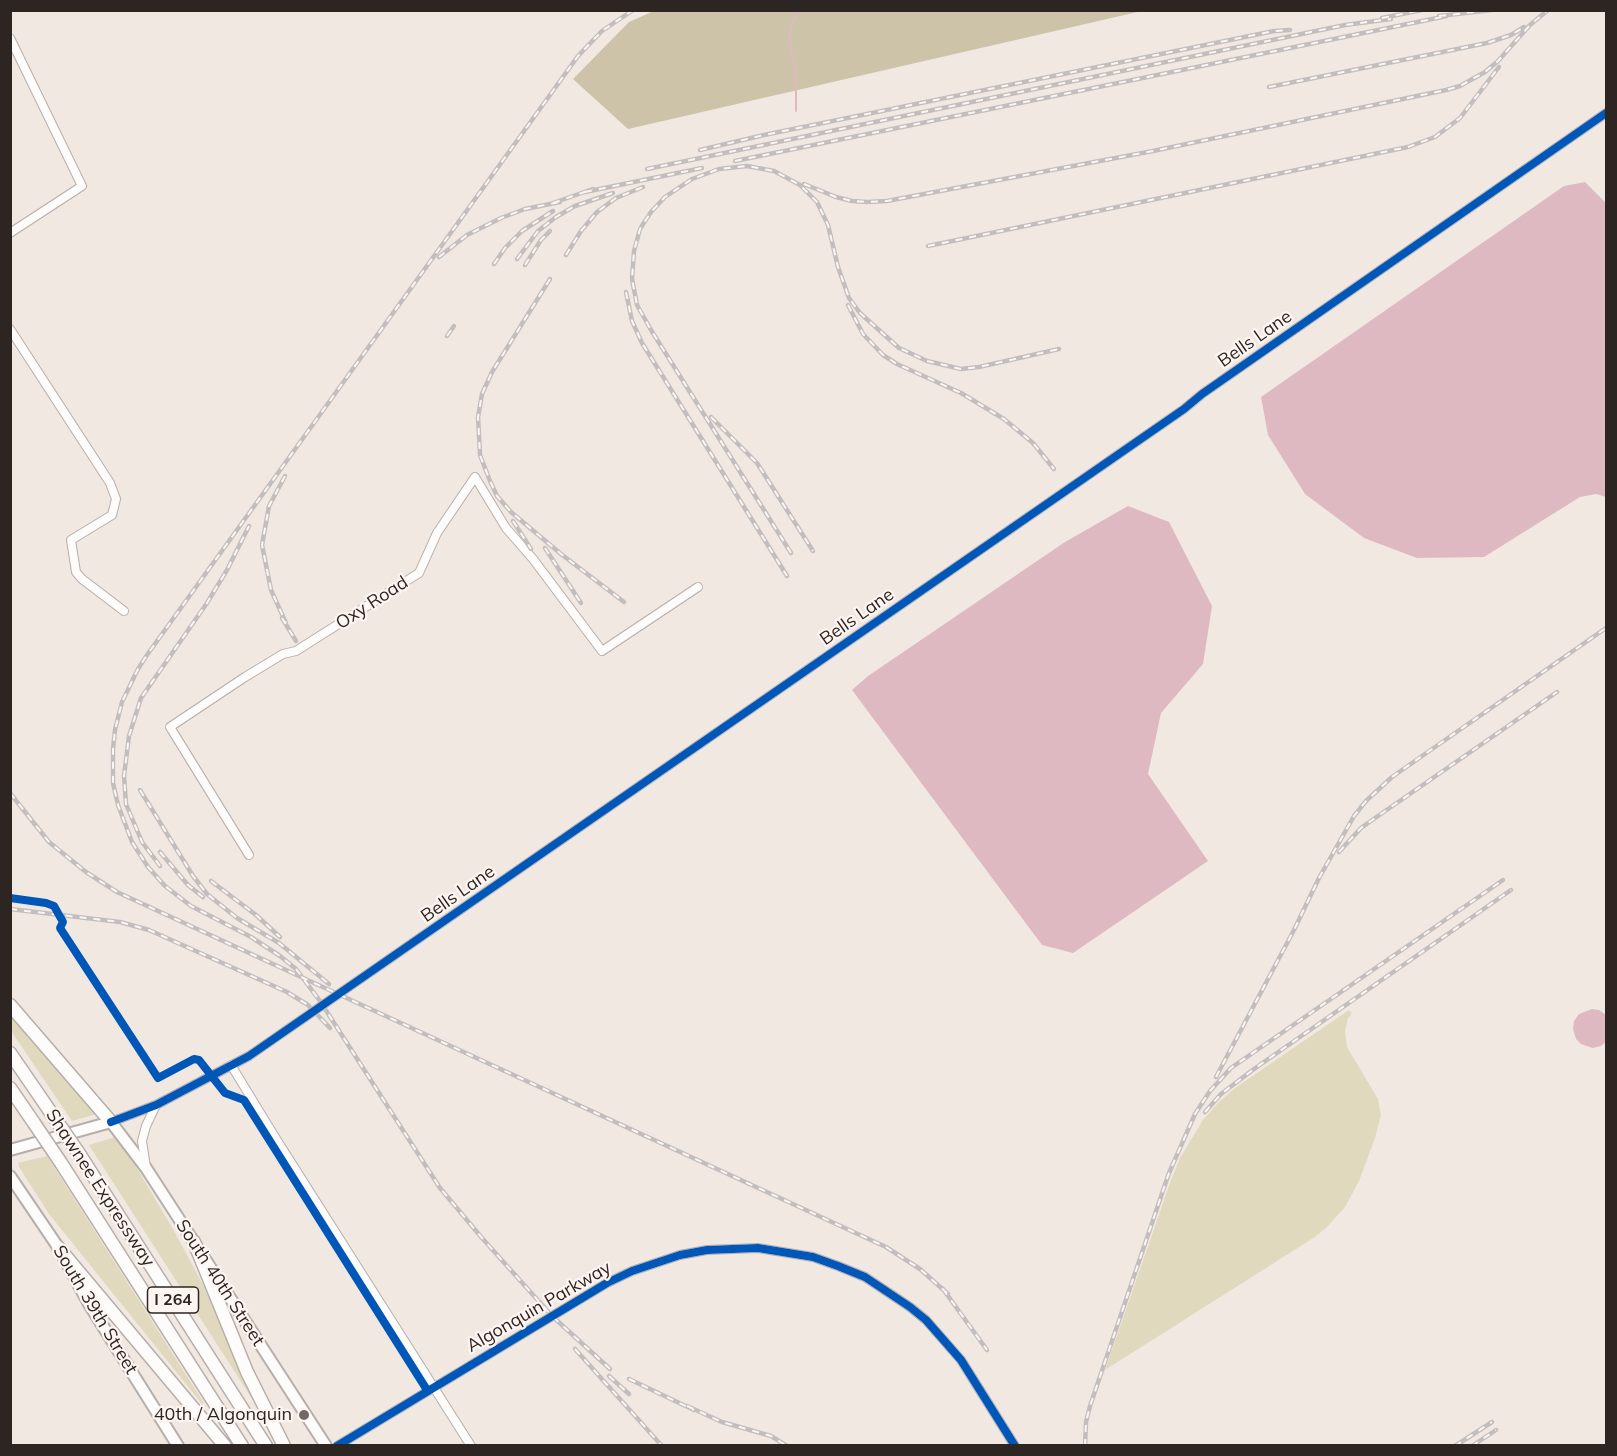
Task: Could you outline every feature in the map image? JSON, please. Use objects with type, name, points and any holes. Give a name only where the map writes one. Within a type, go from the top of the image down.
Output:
[{"type":"highway","points":[[10,1005],[98,1104],[111,1122]]},
{"type":"highway","name":"Shawnee Expressway","points":[[10,1053],[80,1155],[266,1446]]},
{"type":"highway","name":"Shawnee Expressway","points":[[10,1088],[103,1225],[242,1446]]},
{"type":"highway","points":[[194,1242],[247,1372],[284,1446]]},
{"type":"highway","points":[[58,1247],[225,1446]]},
{"type":"main road","name":"Bells Lane","points":[[10,1150],[111,1122]]},
{"type":"main road","name":"South 40th Street","points":[[111,1122],[146,1168],[326,1446]]},
{"type":"main road","name":"South 39th Street","points":[[10,1176],[58,1247],[89,1304],[178,1446]]},
{"type":"street","points":[[10,38],[82,186],[10,233]]},
{"type":"street","name":"Bells Lane","points":[[111,1122],[156,1106],[249,1056],[326,1004],[1184,409],[1202,394],[1606,112]]},
{"type":"street","points":[[10,328],[110,483],[116,499],[112,514],[71,540],[76,572],[124,612]]},
{"type":"street","name":"Oxy Road","points":[[249,855],[170,727],[283,654],[296,651],[419,573],[436,533],[474,477],[506,528],[533,559],[602,651],[698,587]]},
{"type":"street","points":[[231,1065],[471,1446]]},
{"type":"street","points":[[146,1168],[142,1141],[146,1126],[156,1106]]},
{"type":"street","name":"Algonquin Parkway","points":[[337,1446],[433,1386],[607,1283],[632,1271],[680,1255],[707,1250],[758,1248],[813,1257],[838,1266],[865,1277],[910,1307],[926,1320],[962,1360],[1016,1446]]},
{"type":"shaded area","points":[[656,10],[1142,11],[628,129],[573,79],[629,22]]},
{"type":"shaded area","points":[[1585,182],[1606,203],[1606,497],[1596,494],[1580,497],[1484,557],[1417,558],[1364,538],[1305,494],[1268,435],[1261,397],[1564,186]]},
{"type":"shaded area","points":[[1128,506],[1169,522],[1212,606],[1203,664],[1161,713],[1148,774],[1208,861],[1073,953],[1042,945],[852,690],[868,676],[1065,542]]},
{"type":"shaded area","points":[[1592,1009],[1599,1010],[1606,1015],[1606,1042],[1593,1048],[1581,1044],[1576,1039],[1573,1029],[1574,1021],[1579,1014]]},
{"type":"shaded area","points":[[10,1010],[97,1114],[72,1121],[11,1031]]},
{"type":"shaded area","points":[[1349,1010],[1352,1013],[1348,1018],[1345,1031],[1347,1047],[1378,1099],[1381,1115],[1359,1181],[1345,1207],[1315,1237],[1105,1370],[1171,1180],[1180,1158],[1203,1120],[1235,1088]]},
{"type":"shaded area","points":[[118,1136],[203,1285],[274,1433],[89,1145]]},
{"type":"shaded area","points":[[47,1156],[204,1403],[202,1404],[49,1214],[19,1167],[18,1163]]},
{"type":"waterway","points":[[796,111],[796,70],[789,40],[791,27],[798,10]]},
{"type":"railway","points":[[610,1369],[552,1316],[440,1188],[320,1001],[296,969],[251,937],[191,906],[165,886],[148,867],[132,842],[118,805],[113,783],[113,749],[122,702],[147,655],[578,56],[602,31],[633,10]]},
{"type":"railway","points":[[1382,18],[1422,10]]},
{"type":"railway","points":[[1439,16],[1492,10]]},
{"type":"railway","points":[[804,184],[852,201],[887,201],[1153,151],[1446,90],[1460,86],[1485,72],[1530,25],[1548,10]]},
{"type":"railway","points":[[735,161],[1447,16]]},
{"type":"railway","points":[[647,169],[1345,25],[1391,19]]},
{"type":"railway","points":[[1269,87],[1487,43],[1511,35],[1524,27]]},
{"type":"railway","points":[[700,150],[1274,31],[1290,30]]},
{"type":"railway","points":[[928,246],[1408,147],[1435,137],[1460,118],[1499,67]]},
{"type":"railway","points":[[791,553],[637,305],[632,279],[634,251],[640,229],[665,197],[692,179],[719,169],[747,166],[774,171],[800,185],[817,202],[828,225],[838,267],[849,298],[860,313],[899,348],[927,361],[961,369],[1059,349]]},
{"type":"railway","points":[[585,192],[702,168]]},
{"type":"railway","points":[[566,255],[581,231],[597,212],[616,198],[643,187]]},
{"type":"railway","points":[[553,203],[593,189]]},
{"type":"railway","points":[[517,259],[538,231],[556,217],[575,206],[613,193]]},
{"type":"railway","points":[[439,257],[467,235],[501,218],[525,209],[560,202]]},
{"type":"railway","points":[[494,264],[505,248],[522,231],[553,211]]},
{"type":"railway","points":[[525,265],[541,240],[550,231]]},
{"type":"railway","points":[[550,279],[492,372],[482,394],[478,417],[480,455],[497,496],[511,512],[624,602]]},
{"type":"railway","points":[[626,292],[632,321],[642,343],[787,576]]},
{"type":"railway","points":[[848,305],[863,334],[883,355],[897,364],[961,393],[1004,419],[1033,443],[1054,469]]},
{"type":"railway","points":[[447,336],[454,326]]},
{"type":"railway","points":[[711,417],[757,463],[813,551]]},
{"type":"railway","points":[[285,476],[269,506],[262,545],[271,590],[286,623]]},
{"type":"railway","points":[[513,521],[531,549]]},
{"type":"railway","points":[[160,866],[142,842],[126,804],[124,776],[129,736],[141,698],[207,603],[249,526]]},
{"type":"railway","points":[[545,548],[581,603]]},
{"type":"railway","points":[[282,618],[296,641]]},
{"type":"railway","points":[[1216,1077],[1319,878],[1354,816],[1366,801],[1392,777],[1606,628]]},
{"type":"railway","points":[[1339,852],[1361,828],[1557,692]]},
{"type":"railway","points":[[140,790],[193,876],[207,894],[237,918],[279,943],[329,984]]},
{"type":"railway","points":[[10,793],[49,842],[86,872],[117,892],[886,1247],[920,1269],[948,1294]]},
{"type":"railway","points":[[160,852],[188,885],[203,897]]},
{"type":"railway","points":[[1085,1446],[1086,1422],[1090,1406],[1169,1173],[1195,1114],[1210,1091],[1231,1068],[1503,880]]},
{"type":"railway","points":[[211,881],[256,915],[280,937]]},
{"type":"railway","points":[[1205,1112],[1221,1094],[1254,1069],[1511,890]]},
{"type":"railway","points":[[10,909],[120,922],[149,930],[287,992],[308,1005],[330,1028]]},
{"type":"railway","points":[[943,1289],[987,1350]]},
{"type":"railway","points":[[575,1349],[662,1446]]},
{"type":"railway","points":[[609,1376],[629,1394]]},
{"type":"railway","points":[[629,1379],[694,1410]]},
{"type":"railway","points":[[687,1406],[722,1422],[771,1436],[787,1446]]},
{"type":"railway","points":[[1455,1446],[1492,1422]]},
{"type":"railway","points":[[1472,1446],[1496,1430]]},
{"type":"cycle path","points":[[111,1122],[156,1105],[249,1056],[1184,409],[1202,394],[1606,113]]},
{"type":"cycle path","points":[[10,898],[54,906],[63,922],[60,928],[158,1078],[194,1059],[199,1060],[225,1093],[244,1100],[427,1390]]},
{"type":"cycle path","points":[[337,1446],[607,1283],[632,1271],[680,1255],[707,1250],[758,1248],[813,1257],[838,1266],[865,1277],[910,1307],[926,1320],[961,1360],[1015,1446]]},
{"type":"place","name":"40th / Algonquin","points":[[304,1415]]}]
